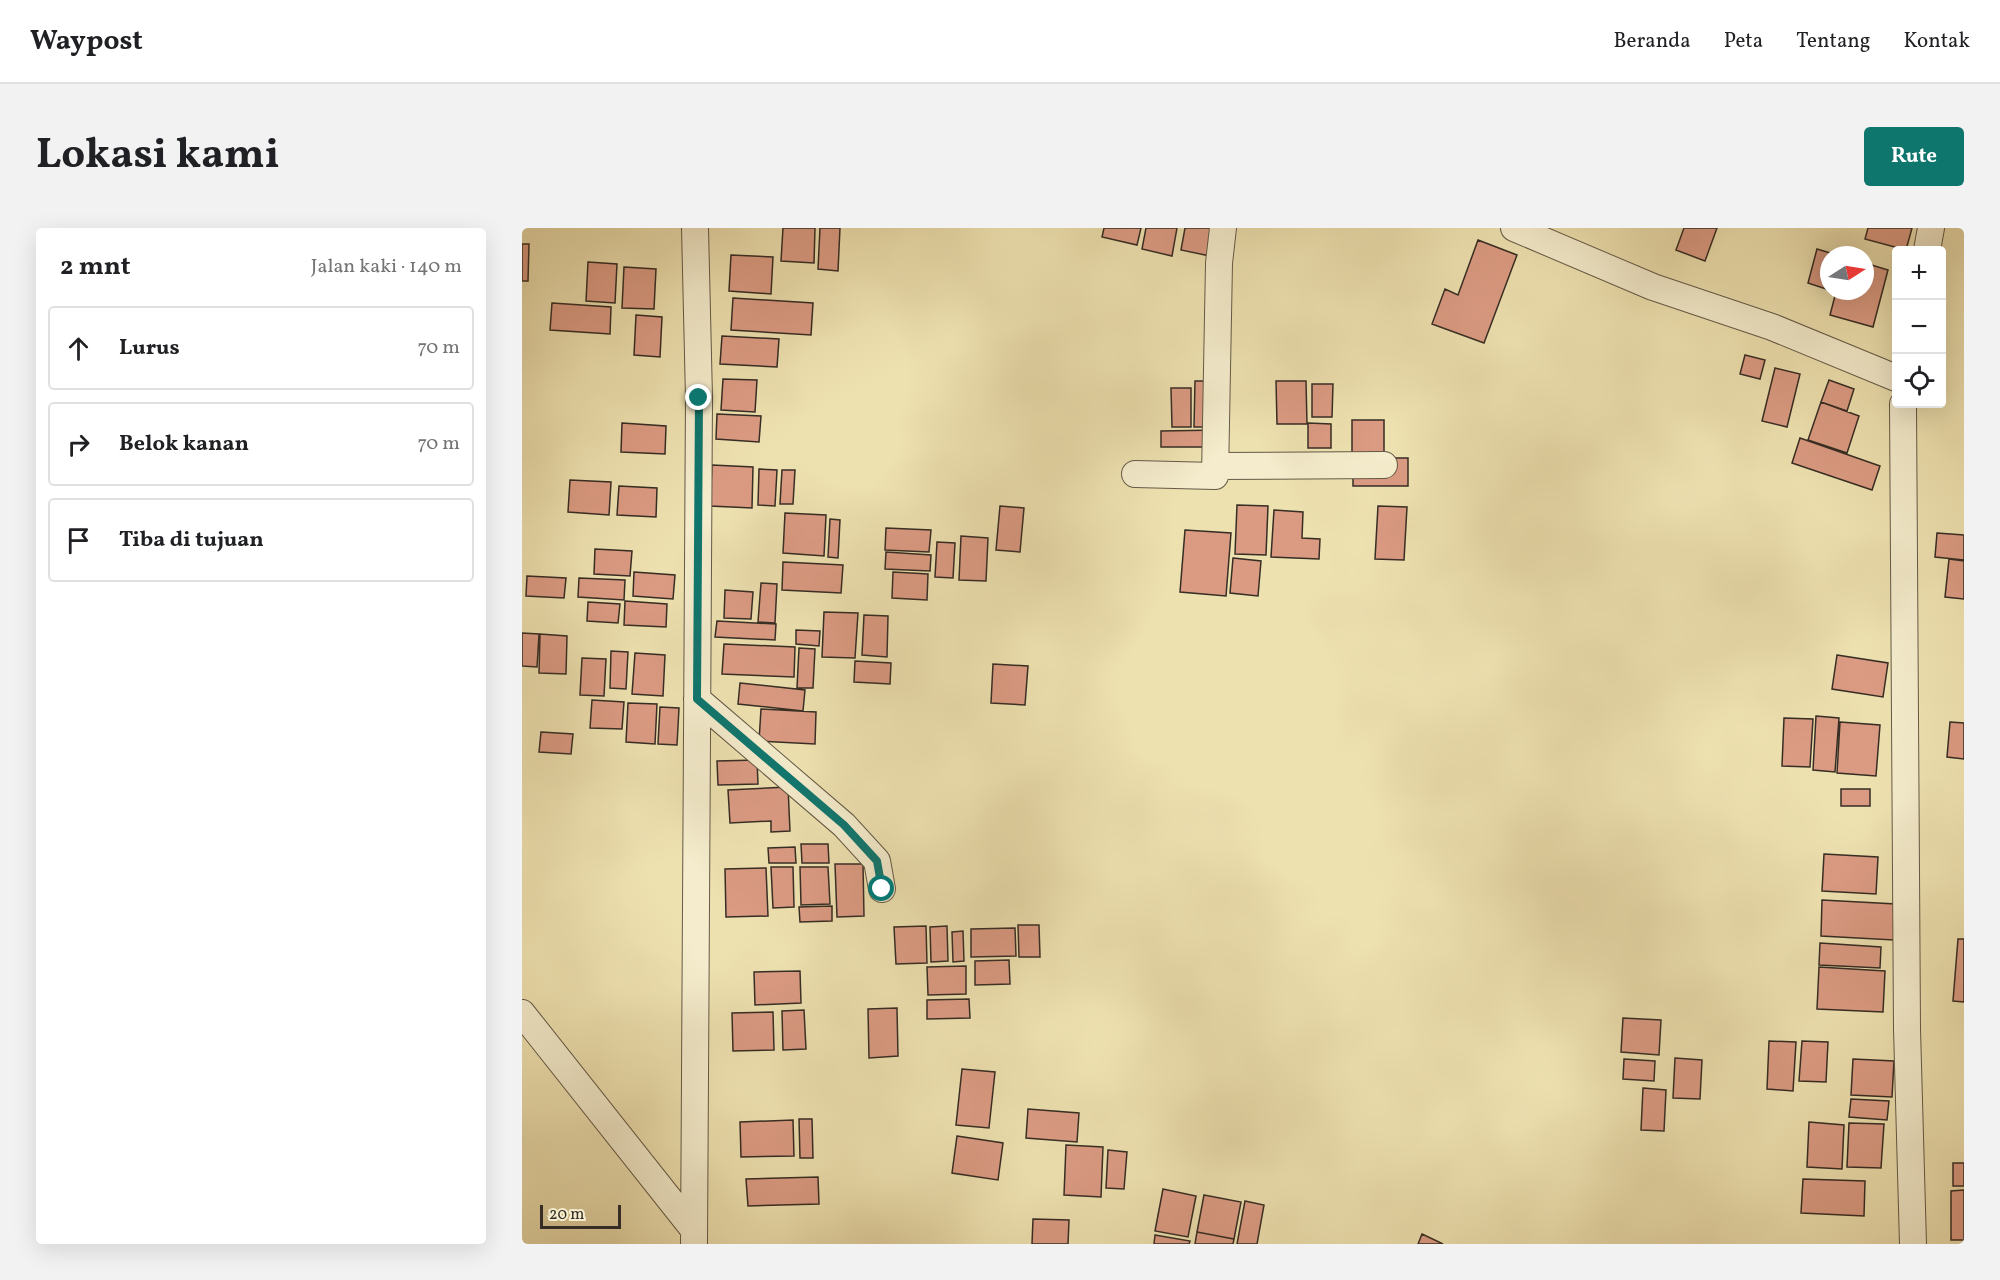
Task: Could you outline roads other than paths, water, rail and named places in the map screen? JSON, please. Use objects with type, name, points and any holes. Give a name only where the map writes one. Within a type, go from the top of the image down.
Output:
[{"type":"street","points":[[694,1237],[699,398],[695,228]]},
{"type":"street","points":[[1135,474],[1215,476],[1219,263],[1223,228]]},
{"type":"street","points":[[1514,228],[1653,287],[1772,327],[1892,376]]},
{"type":"street","points":[[1928,246],[1931,228]]},
{"type":"street","points":[[1903,408],[1907,1017],[1913,1244]]},
{"type":"street","points":[[1215,466],[1384,465]]},
{"type":"street","points":[[697,699],[844,825],[877,861],[882,889]]},
{"type":"street","points":[[522,1013],[694,1237]]}]
